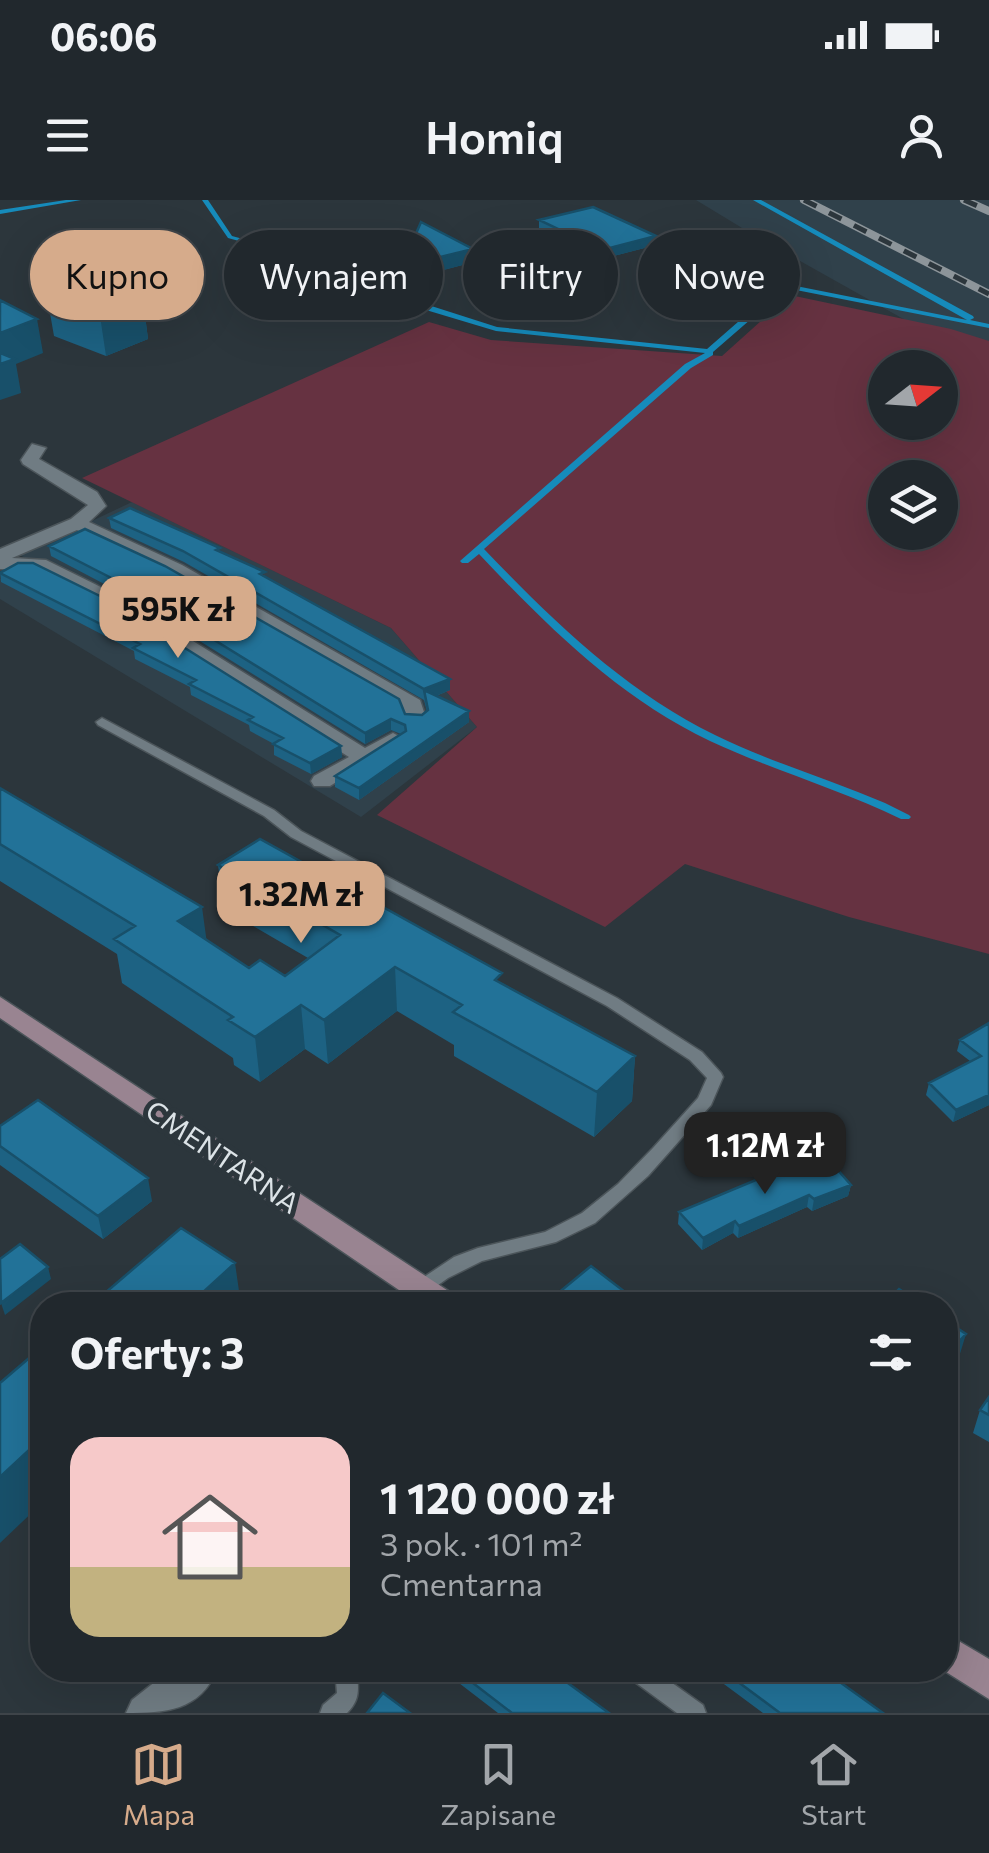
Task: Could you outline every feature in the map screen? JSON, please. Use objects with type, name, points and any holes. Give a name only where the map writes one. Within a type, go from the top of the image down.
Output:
[{"type":"street","points":[[0,560],[95,512],[95,501],[33,464],[29,455],[38,448]]},
{"type":"street","points":[[77,523],[175,569],[413,704],[415,718]]},
{"type":"street","points":[[0,560],[39,564],[120,604],[365,756]]},
{"type":"street","points":[[322,781],[393,739]]},
{"type":"street","name":"CMENTARNA","points":[[0,1006],[427,1292]]},
{"type":"street","points":[[958,1659],[989,1681]]},
{"type":"street","points":[[144,1713],[184,1682]]},
{"type":"lane","points":[[102,722],[269,814],[296,834],[612,1002],[696,1056],[714,1077],[706,1101],[594,1212],[571,1228],[461,1259],[421,1288]]},
{"type":"lane","points":[[332,1713],[348,1697],[347,1682]]},
{"type":"lane","points":[[652,1682],[695,1713]]},
{"type":"shaded area","points":[[696,200],[989,200],[989,367],[800,261],[800,230],[745,230]]},
{"type":"shaded area","points":[[800,297],[951,329],[989,341],[989,954],[849,917],[685,864],[605,927],[377,815],[477,727],[391,628],[82,478],[429,322],[491,340],[722,356],[762,320],[800,320]]},
{"type":"shaded area","points":[[132,502],[391,628],[477,727],[361,817],[0,599],[0,579],[34,563],[20,555]]},
{"type":"building","points":[[593,207],[643,230],[638,230],[638,241],[618,246],[618,230],[560,230],[539,220]]},
{"type":"building","points":[[421,222],[436,230],[418,230]]},
{"type":"building","points":[[443,233],[463,244],[463,251],[443,256]]},
{"type":"building","points":[[0,300],[34,320],[0,333]]},
{"type":"building","points":[[0,353],[15,359],[0,364]]},
{"type":"building","points":[[130,508],[265,572],[260,574],[450,679],[424,689],[183,551],[109,518]]},
{"type":"building","points":[[85,529],[165,566],[399,699],[405,714],[422,715],[428,710],[424,690],[469,711],[359,788],[335,776],[406,731],[405,725],[391,719],[365,733],[127,586],[49,546]]},
{"type":"building","points":[[18,563],[33,563],[110,601],[341,746],[310,763],[273,744],[283,738],[248,720],[253,717],[189,684],[196,680],[133,648],[140,644],[0,573]]},
{"type":"building","points":[[0,788],[202,907],[178,921],[249,968],[260,960],[285,976],[340,935],[218,865],[260,839],[502,973],[495,980],[635,1056],[597,1092],[453,1012],[462,1005],[395,967],[324,1020],[301,1005],[255,1037],[228,1020],[233,1017],[114,939],[135,926],[0,844]]},
{"type":"building","points":[[989,1023],[989,1095],[956,1110],[929,1083],[981,1056],[960,1040]]},
{"type":"building","points":[[38,1100],[148,1178],[98,1216],[0,1146],[0,1126]]},
{"type":"building","points":[[828,1159],[851,1185],[814,1199],[809,1195],[739,1226],[735,1221],[703,1238],[679,1212],[797,1163],[800,1170]]},
{"type":"building","points":[[181,1228],[235,1263],[203,1292],[106,1292]]},
{"type":"building","points":[[20,1244],[48,1267],[1,1303],[0,1259]]},
{"type":"building","points":[[591,1266],[625,1292],[559,1292]]},
{"type":"building","points":[[30,1357],[30,1449],[0,1477],[0,1383]]},
{"type":"building","points":[[989,1397],[989,1415],[980,1410]]},
{"type":"building","points":[[472,1682],[566,1682],[609,1713],[512,1713]]},
{"type":"building","points":[[738,1682],[840,1682],[883,1713],[780,1713]]},
{"type":"building","points":[[383,1693],[410,1713],[367,1713]]},
{"type":"waterway","points":[[0,212],[78,200]]},
{"type":"waterway","points":[[205,200],[230,237],[321,262],[419,305],[496,329],[709,351],[780,290],[796,288],[989,326]]},
{"type":"waterway","points":[[756,200],[970,318]]},
{"type":"waterway","points":[[465,561],[688,366],[710,353]]},
{"type":"waterway","points":[[480,550],[587,655],[678,720],[712,738],[905,817]]},
{"type":"railway","points":[[804,200],[989,294]]},
{"type":"railway","points":[[964,200],[989,211]]}]
